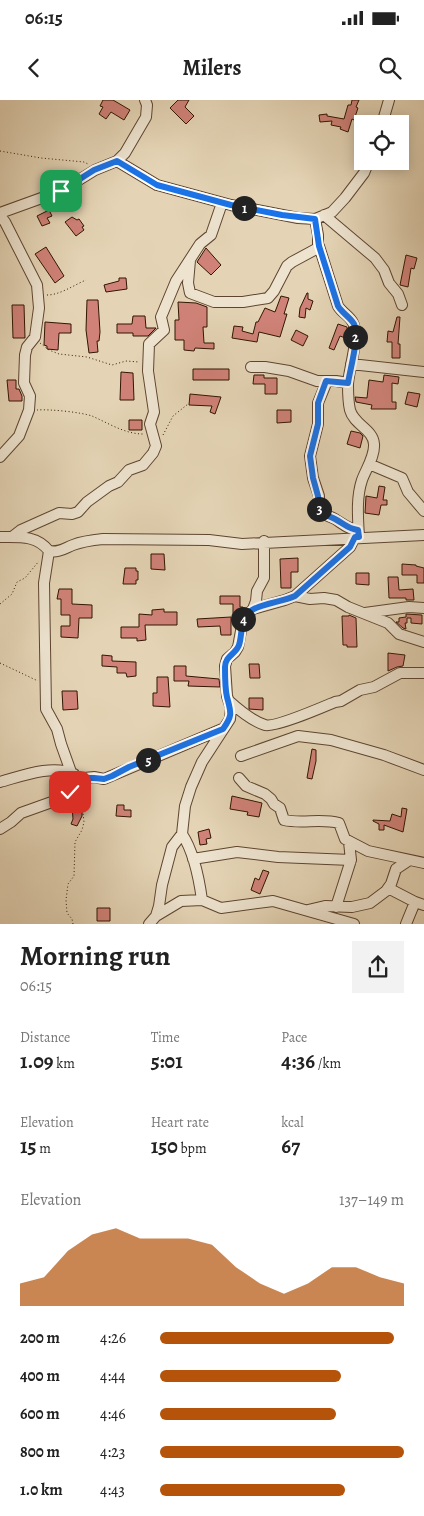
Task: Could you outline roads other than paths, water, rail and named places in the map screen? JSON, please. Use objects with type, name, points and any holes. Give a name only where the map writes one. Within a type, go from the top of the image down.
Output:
[{"type":"street","points":[[2,217],[61,191],[94,170],[117,161],[125,153],[146,117],[147,105],[144,100]]},
{"type":"street","points":[[385,115],[389,100]]},
{"type":"street","points":[[117,161],[157,185],[222,203],[282,215],[320,217],[332,212],[345,198],[365,170]]},
{"type":"street","points":[[12,537],[21,530],[60,513],[72,514],[78,512],[87,502],[109,486],[118,482],[129,470],[143,464],[153,453],[156,446],[150,424],[154,412],[148,371],[149,344],[164,330],[161,314],[176,280],[190,256],[211,235],[222,203]]},
{"type":"street","points":[[0,232],[2,217]]},
{"type":"street","points":[[0,457],[19,436],[29,408],[30,396],[24,383],[25,355],[27,347],[35,337],[39,308],[37,284],[2,217]]},
{"type":"street","points":[[253,610],[295,596],[350,547],[357,535],[358,502],[362,481],[374,444],[370,434],[352,418],[348,397],[348,383],[355,329],[350,319],[342,313],[338,306],[319,246],[320,217]]},
{"type":"street","points":[[320,217],[375,258],[384,270],[389,283],[398,294],[402,305]]},
{"type":"street","points":[[190,256],[188,283],[190,293],[214,302],[243,302],[268,298],[274,291],[287,266],[315,251],[319,246]]},
{"type":"street","points":[[351,364],[424,372]]},
{"type":"street","points":[[251,367],[264,367],[289,372],[317,381],[348,383]]},
{"type":"street","points":[[326,381],[318,403],[318,424],[310,456],[319,510],[324,515],[337,520],[357,535]]},
{"type":"street","points":[[369,464],[402,478],[408,492],[424,510]]},
{"type":"street","points":[[49,551],[61,551],[74,544],[88,540],[103,539],[209,540],[242,544],[357,535],[424,534]]},
{"type":"street","points":[[0,537],[38,540],[49,551],[44,583],[46,709],[57,729],[71,772],[80,781]]},
{"type":"street","points":[[152,920],[172,847],[182,834],[185,806],[191,787],[202,762],[230,719],[231,708],[227,696],[225,666],[227,659],[238,647],[243,620],[253,610],[257,591],[264,578],[264,541]]},
{"type":"street","points":[[295,596],[310,599],[332,598],[348,607],[388,623],[399,634],[424,642]]},
{"type":"street","points":[[364,613],[409,607],[424,608]]},
{"type":"street","points":[[229,701],[244,713],[266,725],[277,724],[342,701],[360,690],[374,686],[400,673],[424,673]]},
{"type":"street","points":[[0,829],[20,813],[63,798],[80,781],[94,778],[104,779],[223,729]]},
{"type":"street","points":[[240,756],[298,736],[331,740],[384,755],[424,770]]},
{"type":"street","points":[[0,782],[46,771],[62,770],[71,772]]},
{"type":"street","points":[[239,778],[246,786],[265,794],[271,799],[280,808],[284,820],[292,822],[323,820],[339,822],[345,839],[349,842],[368,851],[424,863]]},
{"type":"street","points":[[182,834],[193,859],[202,900]]},
{"type":"street","points":[[336,907],[351,860],[349,842]]},
{"type":"street","points":[[193,859],[237,852],[278,857],[351,860]]},
{"type":"street","points":[[307,910],[325,906],[352,908],[370,904],[388,888],[396,870],[408,861]]},
{"type":"street","points":[[388,888],[420,903],[406,924]]},
{"type":"street","points":[[152,920],[180,901],[202,900],[221,908],[273,901],[354,924]]}]
